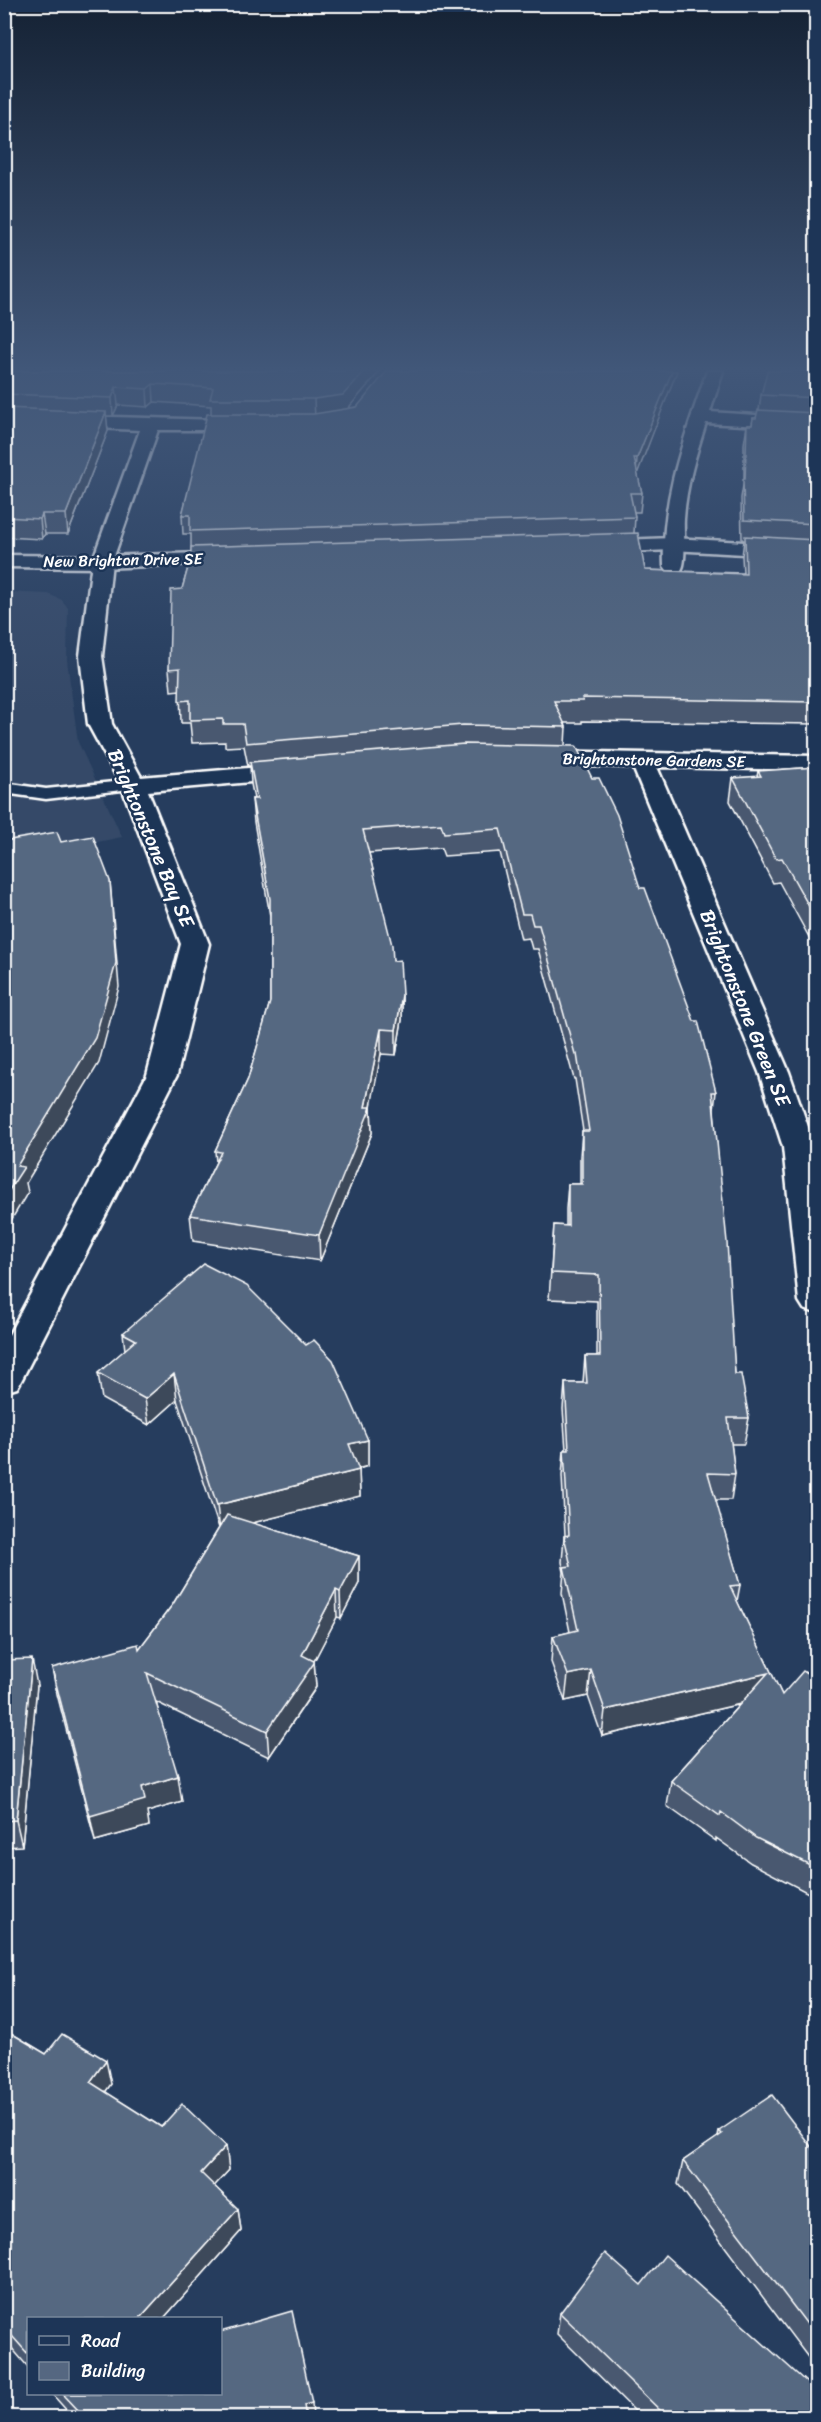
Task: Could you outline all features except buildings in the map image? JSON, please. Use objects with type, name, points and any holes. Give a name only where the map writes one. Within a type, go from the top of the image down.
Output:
[{"type":"street","name":"Brightonstone Bay SE","points":[[4,1379],[162,1075],[195,944],[133,784],[100,724],[91,656],[100,572],[131,484]]},
{"type":"street","points":[[674,566],[672,544],[676,494],[679,484]]},
{"type":"street","points":[[576,547],[672,544],[816,552]]},
{"type":"street","name":"New Brighton Drive SE","points":[[4,580],[254,557]]},
{"type":"street","name":"New Brighton Drive SE","points":[[4,561],[100,572],[134,581]]},
{"type":"street","points":[[651,566],[698,567]]},
{"type":"street","name":"Brightonstone Gardens SE","points":[[511,758],[816,763]]},
{"type":"street","name":"Brightonstone Green SE","points":[[642,760],[808,1148],[816,1301]]},
{"type":"street","points":[[133,784],[313,770]]},
{"type":"lane","points":[[4,788],[46,794],[133,784]]},
{"type":"shaded area","points":[[5,592],[48,594],[62,600],[68,608],[67,660],[78,742],[122,837],[5,861]]}]
